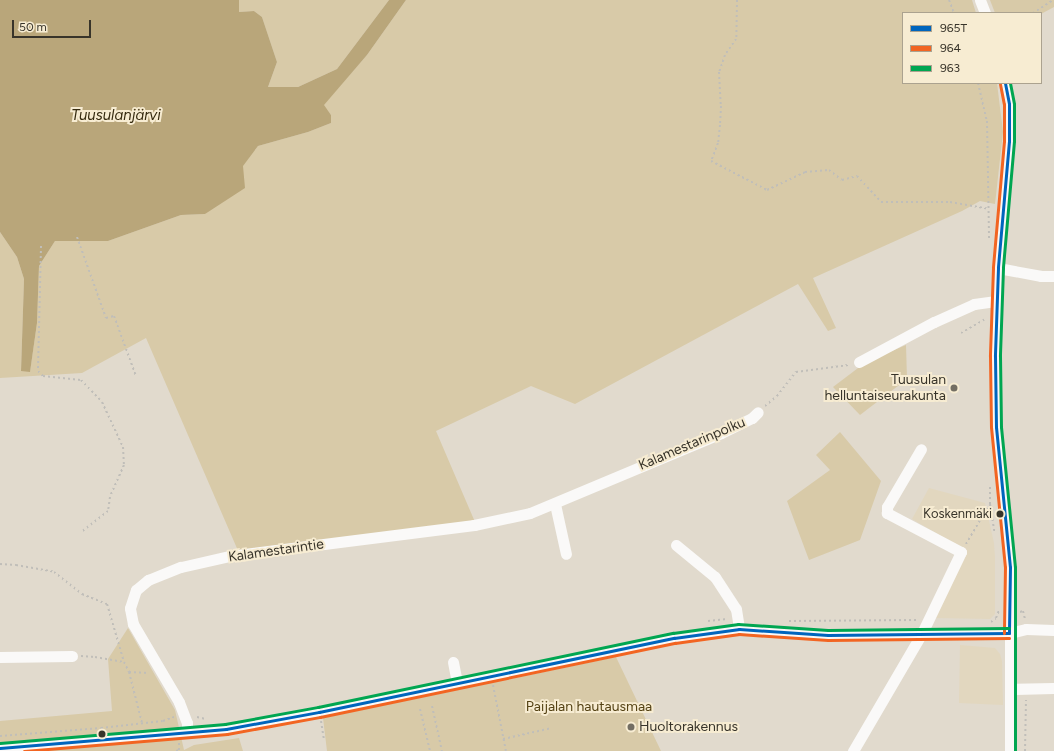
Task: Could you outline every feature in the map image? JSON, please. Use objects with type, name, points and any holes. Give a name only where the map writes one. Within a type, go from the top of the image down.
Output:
[{"type":"street","points":[[980,0],[985,12]]},
{"type":"street","points":[[1005,84],[1009,104],[1010,141],[996,301],[996,411],[1010,567],[1010,751]]},
{"type":"street","points":[[998,268],[1041,276],[1054,276]]},
{"type":"street","points":[[858,362],[934,322],[974,304],[996,301]]},
{"type":"street","name":"Kalamestarinpolku","points":[[574,495],[721,433],[752,418],[758,412]]},
{"type":"street","points":[[853,751],[922,633],[961,552],[887,513],[886,507],[921,449]]},
{"type":"street","name":"Kalamestarintie","points":[[187,732],[185,715],[133,624],[130,608],[136,590],[148,580],[181,567],[229,556],[474,525],[530,513],[556,504],[574,495]]},
{"type":"street","points":[[556,504],[566,554]]},
{"type":"street","points":[[676,545],[715,577],[736,609],[739,629]]},
{"type":"street","points":[[0,748],[226,729],[320,712],[674,638],[739,629],[828,635],[1010,633],[1026,629],[1054,630]]},
{"type":"street","points":[[0,657],[72,656]]},
{"type":"street","points":[[453,662],[457,683]]},
{"type":"street","points":[[1010,689],[1054,688]]},
{"type":"path","points":[[737,0],[736,38],[725,55],[719,72],[722,106],[718,142],[711,161],[767,190],[805,172],[829,170],[842,180],[857,176],[881,202],[950,202],[988,209]]},
{"type":"path","points":[[949,0],[954,12]]},
{"type":"path","points":[[1035,12],[1053,0]]},
{"type":"path","points":[[978,84],[987,121],[989,243]]},
{"type":"path","points":[[77,237],[106,318],[114,316],[136,376]]},
{"type":"path","points":[[41,246],[38,371],[43,376],[81,380],[102,402],[122,447],[124,465],[110,497],[108,512],[81,532]]},
{"type":"path","points":[[961,333],[988,317]]},
{"type":"path","name":"Kalamestarinpolku","points":[[758,412],[777,396],[796,372],[845,366],[858,362]]},
{"type":"path","points":[[961,552],[990,504]]},
{"type":"path","points":[[0,564],[16,565],[54,572],[82,594],[107,604],[124,662],[129,672],[142,723]]},
{"type":"path","points":[[72,656],[95,656],[124,662]]},
{"type":"path","points":[[129,672],[161,674]]},
{"type":"path","points":[[491,676],[506,751]]},
{"type":"path","points":[[432,706],[442,751]]},
{"type":"path","points":[[420,709],[430,751]]},
{"type":"path","points":[[0,736],[163,721],[175,717]]},
{"type":"path","points":[[320,718],[324,740]]},
{"type":"path","points":[[503,739],[552,728]]},
{"type":"shaded area","points":[[929,488],[985,503],[994,543],[995,557],[995,614],[990,619],[935,618],[967,551],[912,519]]},
{"type":"shaded area","points":[[960,645],[995,648],[1000,654],[1002,661],[1003,705],[959,703]]},
{"type":"green space","points":[[239,0],[389,0],[337,69],[298,87],[268,87],[277,62],[262,17],[254,11],[239,12]]},
{"type":"green space","points":[[406,0],[972,0],[976,12],[902,12],[902,84],[997,84],[1003,132],[995,204],[980,201],[962,211],[813,278],[836,328],[828,331],[798,284],[575,404],[531,386],[436,431],[475,522],[239,553],[146,338],[82,373],[0,378],[0,232],[17,257],[24,279],[21,371],[30,371],[37,323],[39,266],[55,241],[108,241],[181,215],[205,214],[258,146],[308,132],[331,123],[331,115],[323,105],[367,55]]},
{"type":"green space","points":[[990,0],[1054,0],[1054,7],[1042,13],[1042,12],[995,12]]},
{"type":"green space","points":[[906,345],[907,379],[860,415],[833,387],[866,362]]},
{"type":"green space","points":[[840,432],[881,481],[860,540],[809,560],[787,501],[830,470],[816,455]]},
{"type":"green space","points":[[128,628],[175,710],[184,750],[194,745],[239,738],[243,751],[0,751],[0,721],[112,711],[108,659]]},
{"type":"green space","name":"Paijalan hautausmaa","points":[[616,657],[661,751],[327,751],[323,718]]},
{"type":"water","name":"Tuusulanjärvi","points":[[0,0],[239,0],[239,12],[254,11],[262,17],[277,62],[268,87],[298,87],[337,69],[389,0],[406,0],[367,55],[324,105],[331,115],[331,123],[308,132],[258,146],[243,166],[245,188],[205,214],[181,215],[108,241],[55,241],[39,266],[37,323],[30,372],[21,371],[24,279],[17,257],[0,232]]},
{"type":"transit line","name":"964","points":[[1000,84],[1004,104],[1004,141],[993,268],[990,356],[991,427],[1005,567],[1004,633]]},
{"type":"transit line","name":"965T","points":[[1005,84],[1009,104],[1009,141],[998,268],[995,356],[996,427],[1010,567],[1009,633]]},
{"type":"transit line","name":"963","points":[[1010,84],[1014,104],[1014,141],[1003,268],[1000,356],[1001,427],[1015,567],[1015,751]]},
{"type":"transit line","name":"963","points":[[0,743],[225,724],[318,707],[673,633],[738,624],[828,630],[1009,628]]},
{"type":"transit line","name":"965T","points":[[0,748],[226,729],[319,712],[674,638],[739,629],[828,635],[1009,633]]},
{"type":"transit line","name":"964","points":[[24,751],[227,734],[320,717],[675,643],[739,634],[828,640],[1009,638]]},
{"type":"place","name":"Tuusulan helluntaiseurakunta","points":[[954,388]]},
{"type":"place","name":"Koskenmäki","points":[[1000,514]]},
{"type":"place","name":"Huoltorakennus","points":[[631,727]]}]
